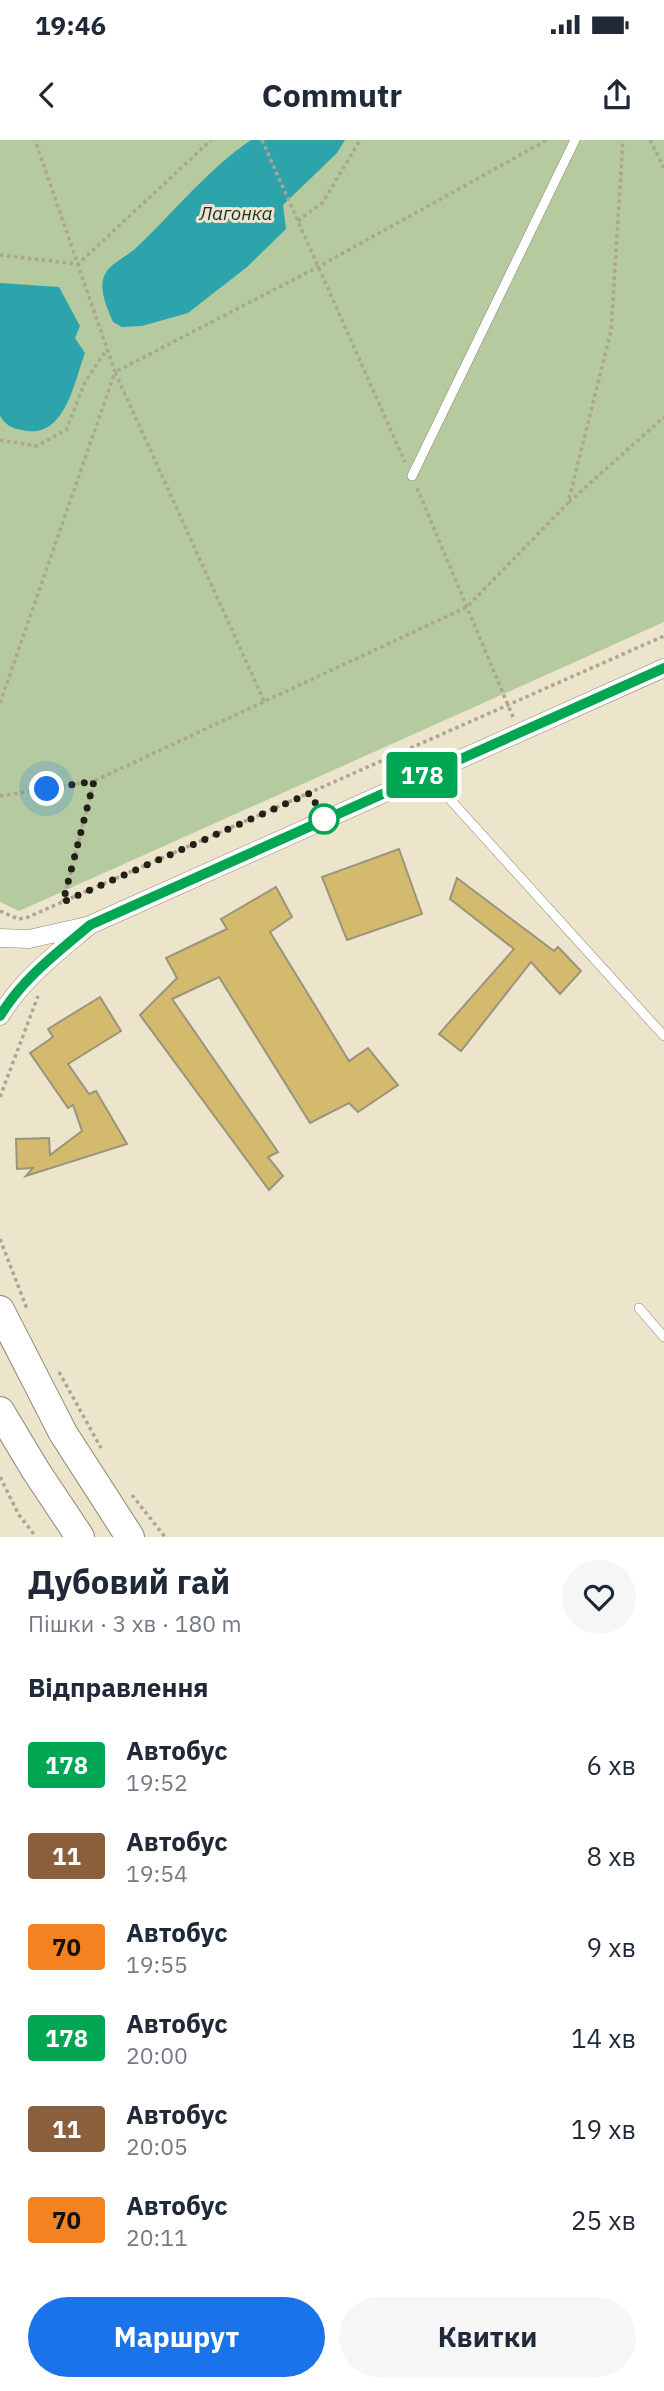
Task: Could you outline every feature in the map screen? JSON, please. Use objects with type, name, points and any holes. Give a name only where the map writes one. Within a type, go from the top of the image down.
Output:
[{"type":"main road","points":[[0,1310],[76,1453],[131,1537]]},
{"type":"main road","points":[[0,1412],[22,1424],[37,1418],[43,1395]]},
{"type":"main road","points":[[0,1412],[80,1537]]},
{"type":"main road","points":[[36,1471],[39,1449],[52,1443],[76,1453]]},
{"type":"street","points":[[0,938],[29,939],[90,925],[664,668]]},
{"type":"street","points":[[0,1016],[20,987],[38,968],[90,925]]},
{"type":"lane","points":[[412,477],[575,140]]},
{"type":"lane","points":[[426,773],[664,1036]]},
{"type":"lane","points":[[639,1308],[664,1337]]},
{"type":"path","points":[[35,140],[116,372],[264,701]]},
{"type":"path","points":[[0,255],[78,264],[211,140]]},
{"type":"path","points":[[262,140],[298,221],[323,202],[360,140]]},
{"type":"path","points":[[0,703],[116,372],[318,268],[547,140]]},
{"type":"path","points":[[568,503],[611,331],[623,140]]},
{"type":"path","points":[[650,140],[664,168]]},
{"type":"path","points":[[0,440],[37,446],[66,430],[85,382],[107,349]]},
{"type":"path","points":[[0,796],[94,781],[467,607],[568,503],[664,417]]},
{"type":"path","points":[[0,911],[18,919],[26,918],[664,636]]},
{"type":"path","points":[[63,902],[94,781]]},
{"type":"path","points":[[0,1097],[43,984]]},
{"type":"path","points":[[0,1239],[28,1312]]},
{"type":"path","points":[[59,1372],[105,1455]]},
{"type":"path","points":[[0,1477],[19,1515],[36,1537]]},
{"type":"path","points":[[126,1488],[165,1537]]},
{"type":"green space","points":[[0,140],[664,140],[664,622],[19,911],[0,902]]},
{"type":"water","name":"Лагонка","points":[[251,140],[345,140],[337,153],[283,205],[286,229],[247,267],[188,313],[142,326],[122,327],[113,322],[102,290],[107,271],[137,247],[221,164]]},
{"type":"water","points":[[0,283],[59,287],[80,326],[75,338],[85,353],[72,393],[58,418],[48,427],[37,431],[12,427],[0,416]]},
{"type":"building","points":[[399,849],[422,914],[347,940],[322,877]]},
{"type":"building","points":[[457,878],[554,951],[558,947],[581,971],[560,994],[531,962],[461,1051],[439,1034],[514,949],[450,899]]},
{"type":"building","points":[[276,887],[292,917],[270,932],[349,1061],[368,1048],[398,1085],[358,1112],[349,1103],[310,1123],[219,977],[172,999],[278,1152],[268,1157],[283,1176],[269,1190],[140,1015],[177,978],[166,958],[227,929],[221,919]]},
{"type":"building","points":[[100,997],[121,1031],[68,1064],[89,1094],[96,1091],[127,1144],[26,1176],[33,1168],[17,1169],[16,1139],[49,1138],[50,1155],[82,1131],[73,1105],[68,1108],[30,1053],[53,1037],[48,1029]]},
{"type":"bus line","name":"178","points":[[0,1016],[20,987],[38,968],[90,925],[664,668]]},
{"type":"route","points":[[47,789],[94,781],[63,902],[310,793],[324,819]]}]
